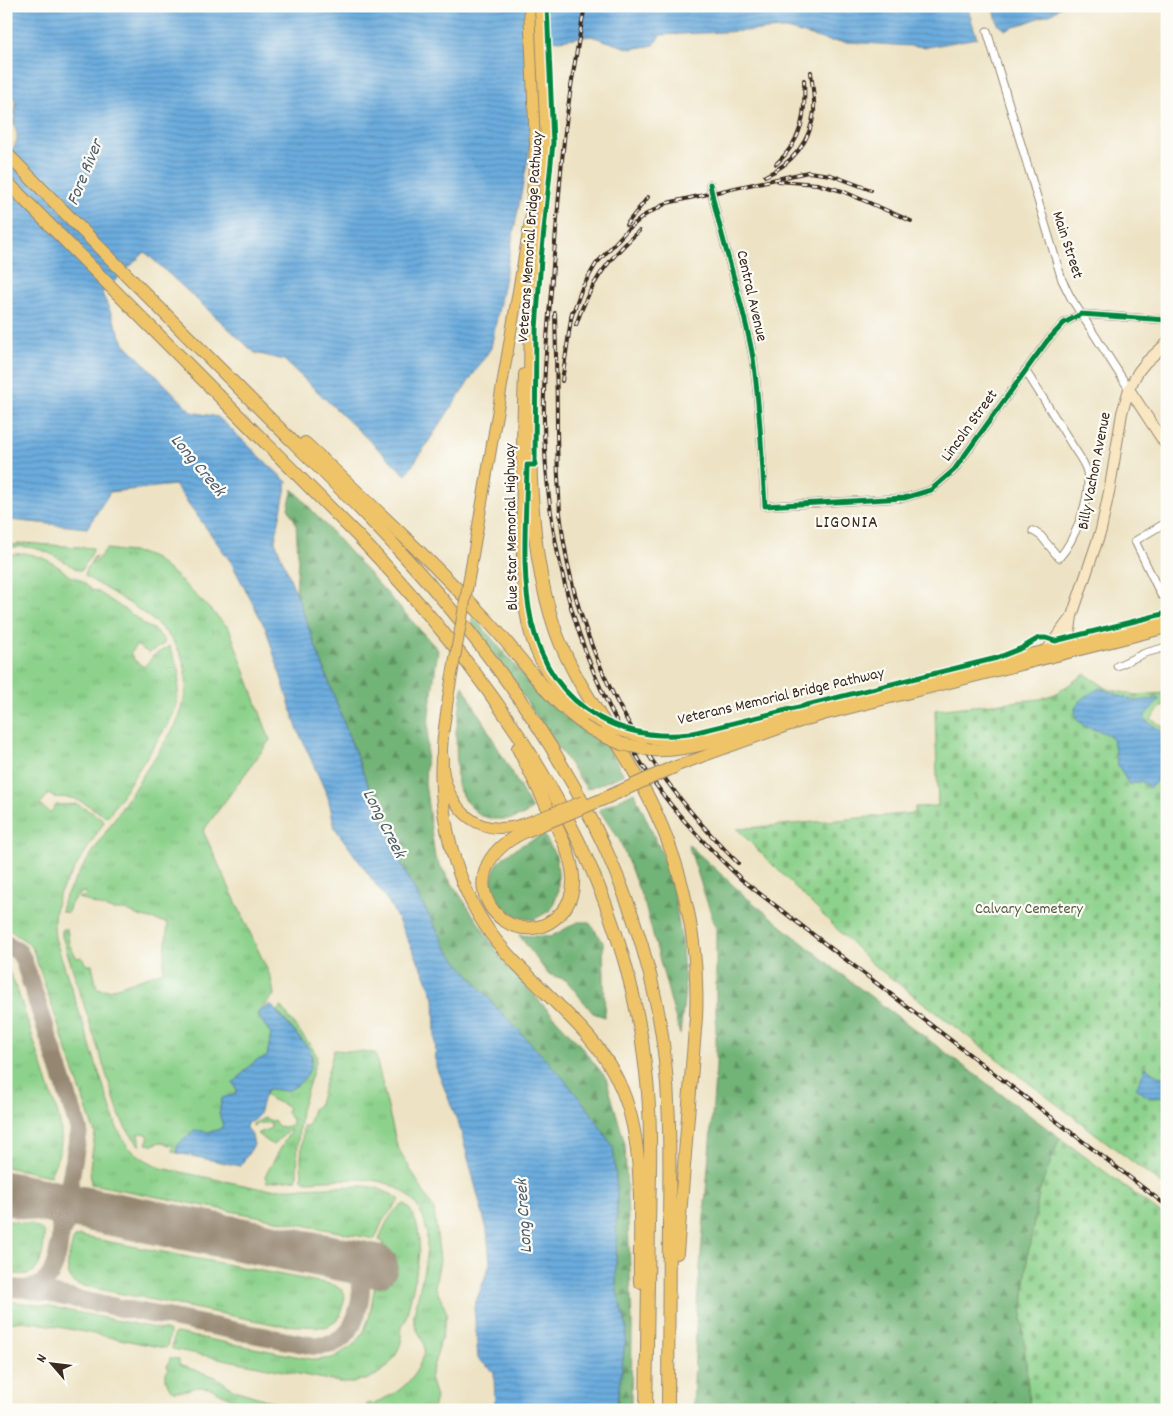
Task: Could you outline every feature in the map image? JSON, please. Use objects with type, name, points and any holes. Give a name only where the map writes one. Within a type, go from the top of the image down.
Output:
[{"type":"highway","points":[[6,154],[398,550],[440,597],[485,652],[518,698],[557,759],[592,822],[612,864],[630,909],[651,979],[667,1077],[670,1152],[668,1409]]},
{"type":"highway","points":[[6,181],[389,569],[447,637],[494,700],[547,782],[582,845],[612,919],[631,980],[644,1051],[650,1124],[646,1410]]},
{"type":"highway","points":[[531,310],[530,453],[534,537],[544,592],[557,635],[566,654],[638,778],[662,825],[680,878],[693,938],[697,982],[696,1017],[676,1262],[668,1409]]},
{"type":"highway","points":[[230,380],[270,410],[401,532],[489,622],[557,702],[583,725],[622,744],[651,750],[672,750],[695,746],[801,712]]},
{"type":"highway","points":[[494,700],[562,839],[570,859],[573,876],[572,891],[564,910],[548,922],[530,928],[511,924],[500,918],[488,905],[483,887],[485,870],[494,853],[524,827],[601,800],[674,767]]},
{"type":"highway","points":[[442,758],[441,780],[448,830],[461,876],[476,909],[500,946],[596,1045],[615,1075],[627,1102],[634,1128],[638,1156],[642,1348],[647,1366]]},
{"type":"main road","name":"Blue Star Memorial Highway","points":[[524,827],[491,827],[477,823],[466,816],[452,798],[442,758],[448,698],[528,234],[533,192],[535,145],[529,6]]},
{"type":"main road","name":"Blue Star Memorial Highway","points":[[540,6],[546,144],[545,192],[524,375],[521,460],[522,573],[527,620],[535,649],[548,674],[565,696],[589,716],[613,729],[645,738],[678,739],[701,736],[801,712],[1047,650],[1066,649],[1167,628]]},
{"type":"main road","name":"Billy Vachon Avenue","points":[[1066,649],[1072,616],[1101,530],[1122,413],[1129,389],[1146,362],[1167,343]]},
{"type":"main road","name":"Main Street","points":[[1129,389],[1167,447]]},
{"type":"main road","name":"Billy Vachon Avenue","points":[[1047,650],[1072,616]]},
{"type":"main road","name":"Blue Star Memorial Highway","points":[[674,767],[784,727],[823,715],[1167,620]]},
{"type":"street","name":"Main Street","points":[[987,31],[1056,262],[1066,289],[1129,389]]},
{"type":"street","name":"Central Avenue","points":[[710,184],[740,298],[753,358],[760,422],[765,506]]},
{"type":"street","points":[[1081,314],[1167,320]]},
{"type":"street","name":"Lincoln Street","points":[[765,506],[904,498],[924,494],[932,490],[954,470],[1025,370],[1056,330],[1064,323],[1081,314]]},
{"type":"street","points":[[1025,370],[1087,472],[1086,491],[1080,521],[1074,536],[1059,558],[1041,536],[1033,531]]},
{"type":"street","points":[[1161,595],[1135,541],[1167,522]]},
{"type":"street","points":[[1117,666],[1144,653],[1167,647]]},
{"type":"green space","points":[[293,489],[438,650],[429,714],[425,783],[435,858],[508,967],[579,1044],[606,1078],[625,1144],[632,1323],[631,1410],[616,1410],[627,1329],[616,1287],[617,1190],[613,1147],[448,950],[408,878],[348,734],[296,593],[298,557],[296,523],[288,508]]},
{"type":"green space","points":[[24,543],[93,548],[93,551],[82,570],[78,570],[53,555],[35,548],[16,547],[6,549],[6,546]]},
{"type":"green space","points":[[106,549],[140,553],[155,559],[177,577],[229,628],[270,740],[203,831],[271,978],[274,995],[257,1014],[271,1034],[267,1057],[245,1070],[243,1075],[234,1083],[237,1090],[221,1120],[223,1125],[219,1130],[209,1132],[177,1146],[177,1153],[172,1151],[173,1146],[160,1142],[152,1145],[146,1144],[149,1136],[144,1133],[137,1134],[140,1139],[140,1146],[125,1127],[119,1114],[62,936],[62,929],[67,929],[69,944],[77,958],[82,957],[86,965],[92,965],[97,988],[109,990],[163,971],[168,923],[142,917],[124,910],[112,910],[78,898],[86,896],[85,891],[78,895],[70,905],[68,913],[61,911],[64,899],[79,873],[176,725],[185,696],[186,671],[179,651],[166,633],[149,617],[85,576],[86,570],[94,557],[97,556],[92,562],[94,564]]},
{"type":"green space","points":[[25,553],[48,561],[59,567],[69,576],[80,580],[91,590],[97,591],[140,620],[144,625],[155,630],[164,640],[164,644],[149,653],[136,645],[130,655],[134,657],[133,659],[144,667],[153,656],[169,646],[178,667],[177,705],[170,721],[109,815],[105,816],[76,799],[54,797],[48,794],[40,805],[50,813],[56,805],[77,804],[103,819],[104,822],[60,892],[55,909],[54,926],[55,938],[117,1128],[129,1148],[161,1168],[263,1189],[364,1186],[377,1188],[400,1200],[383,1220],[375,1239],[91,1184],[90,1167],[95,1134],[33,950],[27,942],[6,928],[6,555]]},
{"type":"green space","points":[[473,616],[543,699],[591,737],[606,744],[624,775],[587,789],[471,622]]},
{"type":"green space","name":"Calvary Cemetery","points":[[1085,674],[1108,689],[1135,695],[1167,693],[1167,704],[1160,708],[1151,719],[1167,729],[1167,1188],[870,962],[737,829],[915,813],[915,807],[938,806],[935,710],[1040,699],[1055,694]]},
{"type":"green space","points":[[463,686],[532,809],[524,815],[512,819],[493,819],[479,815],[465,801],[457,785],[456,731]]},
{"type":"green space","points":[[634,792],[664,858],[675,899],[682,945],[685,991],[680,1035],[645,905],[619,839],[599,810]]},
{"type":"green space","points":[[544,835],[556,856],[558,892],[551,910],[533,920],[518,917],[497,904],[490,885],[493,873],[496,866],[505,856]]},
{"type":"green space","points":[[688,844],[747,898],[846,978],[1060,1138],[1040,1189],[1028,1254],[1022,1319],[1030,1410],[700,1410],[693,1408],[697,1305],[716,1066],[716,929]]},
{"type":"green space","points":[[578,922],[589,922],[603,942],[605,1017],[593,1013],[566,980],[548,974],[519,935],[550,937]]},
{"type":"green space","points":[[6,967],[18,992],[59,1118],[61,1142],[50,1176],[6,1167]]},
{"type":"green space","points":[[281,1007],[317,1056],[301,1110],[297,1179],[267,1182],[265,1176],[291,1130],[273,1145],[257,1134],[271,1128],[271,1123],[260,1123],[253,1126],[253,1124],[264,1118],[283,1127],[292,1126],[292,1120],[286,1111],[288,1108],[286,1106],[267,1096],[263,1097],[269,1088],[287,1089],[297,1084],[305,1075],[313,1059],[310,1050],[277,1011]]},
{"type":"green space","points":[[334,1050],[375,1053],[397,1146],[434,1210],[440,1260],[435,1286],[447,1313],[430,1378],[436,1397],[433,1410],[366,1410],[367,1404],[371,1403],[374,1406],[376,1402],[392,1395],[405,1385],[411,1379],[423,1356],[423,1341],[415,1325],[414,1317],[426,1256],[426,1229],[423,1217],[416,1205],[406,1194],[388,1184],[357,1179],[302,1180],[303,1126],[308,1126],[313,1109],[319,1104]]},
{"type":"green space","points":[[1060,1138],[1167,1218],[1167,1410],[1030,1410],[1022,1319],[1028,1254],[1040,1189]]},
{"type":"green space","points":[[405,1204],[413,1215],[418,1229],[418,1260],[405,1322],[402,1326],[401,1343],[395,1357],[386,1368],[376,1375],[366,1380],[344,1383],[172,1349],[174,1334],[176,1333],[316,1360],[333,1358],[352,1346],[362,1335],[369,1318],[383,1242],[379,1240],[392,1214]]},
{"type":"green space","points":[[6,1220],[32,1225],[44,1233],[41,1258],[36,1269],[32,1272],[6,1274]]},
{"type":"green space","points":[[79,1236],[334,1285],[342,1290],[345,1297],[340,1316],[337,1321],[326,1327],[278,1325],[78,1285],[69,1277],[68,1260],[73,1241]]},
{"type":"green space","points":[[6,1301],[41,1305],[169,1331],[167,1347],[38,1323],[23,1321],[6,1323]]},
{"type":"green space","points":[[170,1358],[179,1359],[179,1365],[216,1377],[234,1390],[280,1404],[310,1410],[255,1410],[210,1388],[197,1387],[183,1391],[174,1391],[169,1387],[166,1380]]},
{"type":"sand","points":[[6,89],[15,101],[14,125],[18,132],[18,137],[15,146],[6,155],[10,138],[6,119]]},
{"type":"water","points":[[6,6],[975,6],[968,9],[977,38],[928,47],[830,41],[786,29],[660,35],[654,45],[631,49],[591,36],[551,41],[491,348],[406,475],[284,360],[255,353],[145,252],[102,293],[124,343],[192,412],[218,417],[287,482],[275,541],[376,805],[408,878],[448,950],[498,1009],[558,1072],[590,1111],[613,1147],[617,1190],[616,1286],[627,1329],[616,1410],[495,1410],[494,1372],[478,1359],[474,1307],[490,1264],[487,1230],[460,1128],[436,1067],[434,998],[426,977],[390,904],[335,828],[328,797],[297,728],[266,629],[231,562],[175,485],[110,492],[87,528],[6,521],[6,155],[17,141],[17,134],[14,127],[16,102],[6,89]]},
{"type":"water","points":[[993,6],[1062,6],[1052,13],[1006,30],[998,24]]},
{"type":"water","points":[[1100,688],[1134,701],[1159,699],[1144,719],[1167,735],[1167,787],[1159,779],[1149,788],[1141,781],[1129,785],[1118,765],[1113,740],[1108,734],[1086,727],[1076,719],[1075,708],[1084,697]]},
{"type":"water","points":[[270,1004],[310,1050],[310,1069],[304,1079],[289,1090],[268,1089],[259,1114],[253,1121],[247,1123],[246,1128],[252,1135],[254,1145],[240,1166],[177,1153],[177,1146],[194,1130],[209,1132],[219,1130],[223,1125],[219,1114],[222,1098],[236,1094],[237,1090],[233,1083],[252,1064],[267,1057],[271,1034],[257,1014]]},
{"type":"water","points":[[1146,1067],[1159,1077],[1167,1075],[1167,1096],[1150,1098],[1136,1089]]},
{"type":"taxiway","points":[[6,944],[19,952],[23,959],[79,1130],[61,1234]]},
{"type":"taxiway","points":[[26,1289],[40,1285],[51,1274],[57,1258],[60,1239],[57,1215],[45,1203],[35,1199]]},
{"type":"taxiway","points":[[62,1231],[67,1222],[74,1216],[93,1210]]},
{"type":"taxiway","points":[[6,1288],[25,1289],[319,1346],[328,1345],[343,1337],[353,1324],[359,1305],[361,1289],[359,1278],[351,1267],[339,1259]]},
{"type":"runway","points":[[6,1193],[376,1266]]},
{"type":"railway","points":[[585,6],[565,131],[545,361],[545,448],[550,503],[559,557],[572,610],[590,662],[612,712],[639,760],[671,805],[705,844],[742,880],[1167,1206]]},
{"type":"railway","points":[[765,176],[792,158],[809,132],[814,111],[811,72]]},
{"type":"railway","points":[[776,164],[792,146],[801,126],[804,104],[804,80]]},
{"type":"railway","points":[[571,318],[582,288],[596,264],[626,231],[645,215],[667,203],[808,172],[831,175],[871,190]]},
{"type":"railway","points":[[778,181],[817,184],[842,191],[911,221]]},
{"type":"railway","points":[[626,225],[648,197]]},
{"type":"railway","points":[[576,325],[593,285],[609,262],[639,231]]},
{"type":"railway","points":[[562,381],[572,312]]},
{"type":"railway","points":[[555,313],[557,461],[560,513],[568,563],[580,612],[597,659],[618,703],[643,746],[671,787],[703,826],[738,863]]},
{"type":"cycle path","name":"Veterans Memorial Bridge Pathway","points":[[547,6],[553,143],[536,329],[535,465],[527,465],[525,570],[528,604],[536,638],[549,668],[569,695],[598,717],[620,727],[654,735],[689,734],[997,658],[1022,648],[1039,638],[1055,641],[1167,613]]},
{"type":"cycle path","points":[[710,184],[744,314],[753,358],[759,413],[765,506],[904,498],[931,490],[954,470],[1047,341],[1064,323],[1081,314],[1167,320]]},
{"type":"district","name":"LIGONIA","points":[[847,523]]},
{"type":"water label","name":"Fore River","points":[[86,173]]},
{"type":"water label","name":"Long Creek","points":[[197,466]]},
{"type":"water label","name":"Long Creek","points":[[383,824]]},
{"type":"water label","name":"Long Creek","points":[[525,1216]]}]
